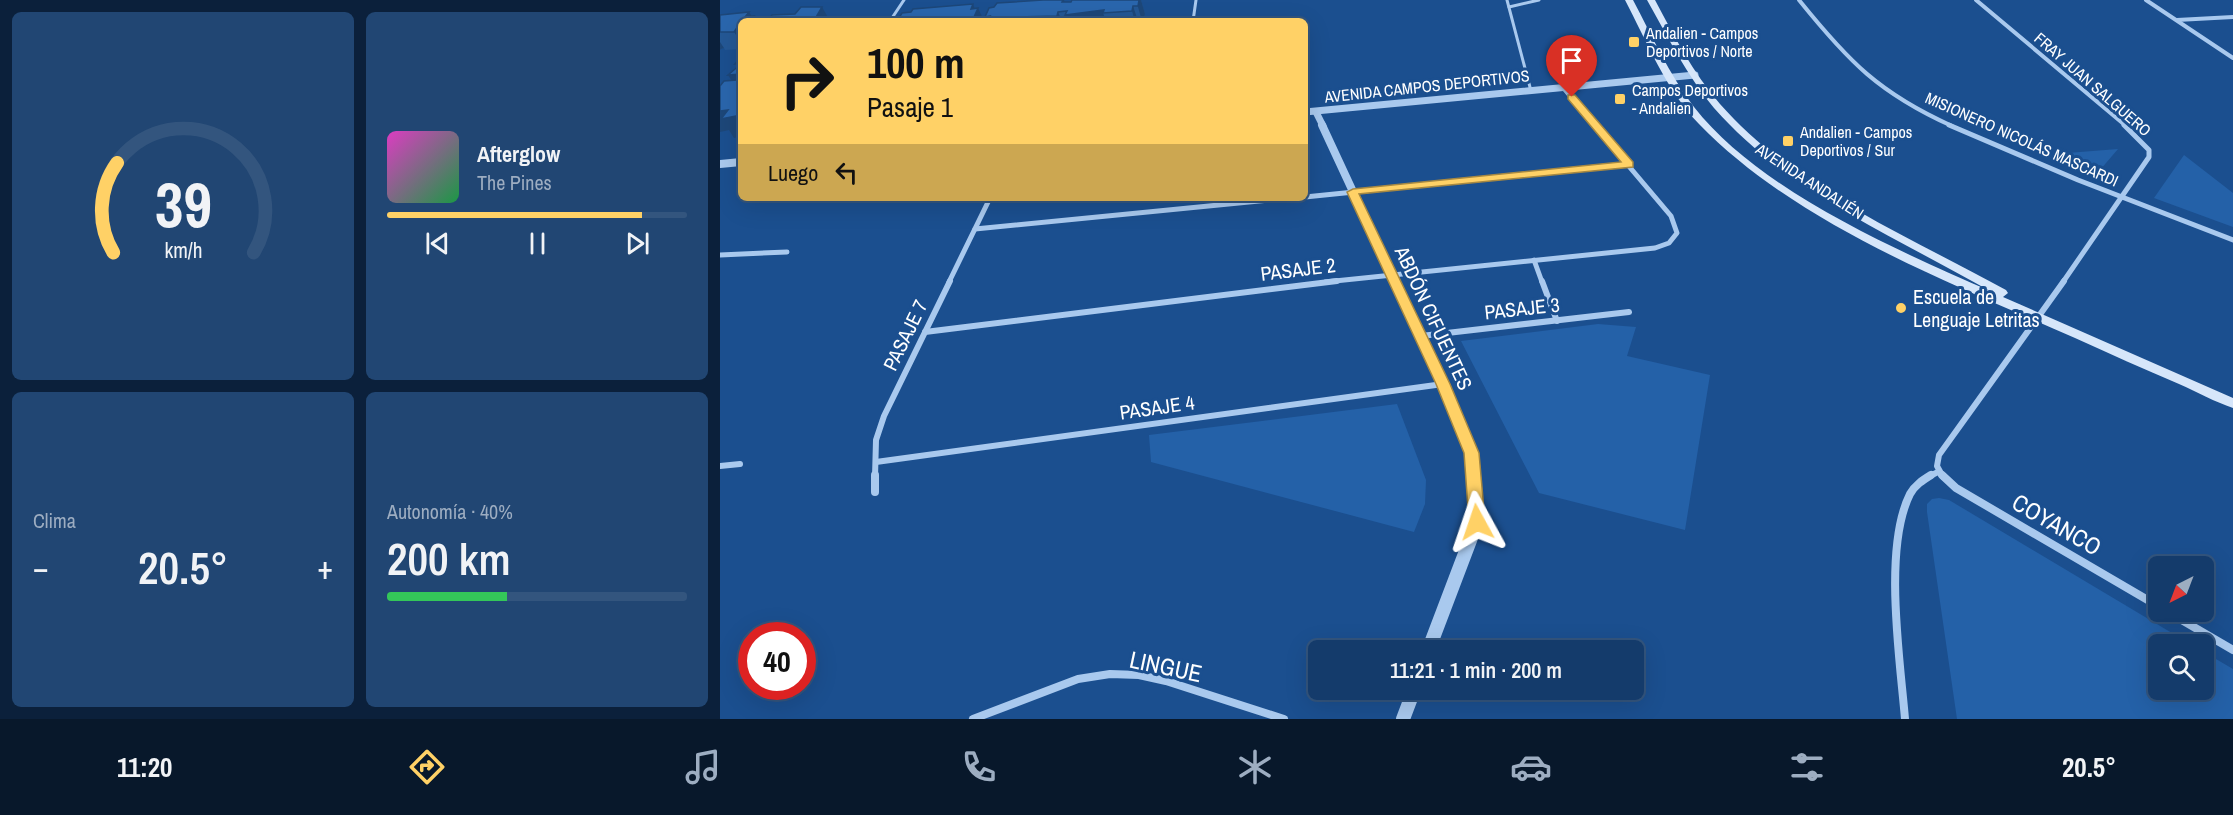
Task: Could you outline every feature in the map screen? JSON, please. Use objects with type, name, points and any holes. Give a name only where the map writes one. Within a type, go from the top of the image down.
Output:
[{"type":"main road","name":"AVENIDA ANDALIÉN","points":[[1629,0],[1686,103],[1703,122],[1743,158],[1791,192],[1829,216],[1896,252],[2233,403]]},
{"type":"main road","name":"AVENIDA ANDALIÉN","points":[[1651,0],[1713,102],[1740,130],[1785,166],[1845,205],[1981,281],[2038,317]]},
{"type":"street","name":"MISIONERO NICOLÁS MASCARDI","points":[[1799,0],[1842,51],[1884,89],[1963,131],[2121,198],[2233,240]]},
{"type":"street","name":"FRAY JUAN SALGUERO","points":[[1938,471],[1936,463],[1939,455],[2149,157],[2149,150],[2144,142],[1976,0]]},
{"type":"street","points":[[2146,0],[2233,58]]},
{"type":"street","points":[[2176,20],[2233,18]]},
{"type":"street","name":"AVENIDA CAMPOS DEPORTIVOS","points":[[1310,112],[1695,75]]},
{"type":"street","points":[[1563,88],[1629,164]]},
{"type":"street","name":"ABDÓN CIFUENTES","points":[[1310,112],[1353,192],[1443,384],[1471,453],[1477,522],[1432,640]]},
{"type":"street","points":[[720,164],[738,162]]},
{"type":"street","points":[[1308,196],[1629,164]]},
{"type":"street","name":"PASAJE 2","points":[[926,332],[1391,274],[1662,246],[1674,239],[1677,233],[1671,216],[1629,164]]},
{"type":"street","name":"PASAJE 7","points":[[875,492],[876,440],[884,416],[989,201]]},
{"type":"street","points":[[975,229],[1260,201]]},
{"type":"street","points":[[720,255],[787,252]]},
{"type":"street","points":[[1534,260],[1557,321]]},
{"type":"street","name":"PASAJE 3","points":[[1419,336],[1629,312]]},
{"type":"street","name":"PASAJE 4","points":[[876,462],[1443,384]]},
{"type":"street","points":[[720,466],[740,464]]},
{"type":"street","points":[[1905,719],[1898,623],[1897,548],[1900,525],[1910,494],[1926,477],[1938,471]]},
{"type":"street","name":"COYANCO","points":[[1938,471],[1945,481],[1956,488],[2148,600]]},
{"type":"street","points":[[2185,622],[2233,650]]},
{"type":"street","name":"LINGUE","points":[[973,719],[1078,679],[1110,674],[1139,675],[1166,681],[1284,719]]},
{"type":"street","points":[[1403,719],[1410,700]]},
{"type":"lane","points":[[892,18],[904,0]]},
{"type":"lane","points":[[1193,18],[1196,0]]},
{"type":"lane","points":[[1507,0],[1531,91]]},
{"type":"lane","points":[[1509,7],[1539,0]]},
{"type":"shaded area","points":[[2118,149],[2094,177],[2042,155]]},
{"type":"shaded area","points":[[2184,155],[2233,193],[2233,227],[2154,198]]},
{"type":"shaded area","points":[[1598,324],[1636,327],[1627,356],[1710,375],[1685,530],[1539,493],[1461,341]]},
{"type":"shaded area","points":[[1397,404],[1426,480],[1425,504],[1414,532],[1151,462],[1149,435]]},
{"type":"shaded area","points":[[1932,499],[1949,500],[2148,619],[2148,622],[2153,622],[2174,634],[2148,634],[2148,700],[2214,700],[2214,658],[2233,669],[2233,719],[1957,719],[1927,512],[1927,504]]},
{"type":"building","points":[[1043,0],[1071,2],[1072,0],[1139,0],[1138,6],[1133,6],[1132,11],[1103,13],[1104,10],[1065,15],[1067,11],[1058,12],[1057,16],[985,17],[989,8],[994,7],[997,3]]},
{"type":"building","points":[[973,4],[971,9],[978,8],[974,17],[966,18],[899,18],[902,13],[911,12],[913,9]]},
{"type":"building","points":[[801,7],[822,7],[816,18],[770,18],[772,15],[795,14]]},
{"type":"building","points":[[749,12],[745,17],[754,16],[738,18],[738,26],[734,32],[720,32],[720,15]]},
{"type":"building","points":[[738,67],[738,74],[728,75]]},
{"type":"building","points":[[738,78],[738,116],[721,119],[728,110],[720,111],[720,86],[724,81]]},
{"type":"place","name":"Andalien - Campos Deportivos / Norte","points":[[1634,42]]},
{"type":"place","name":"Campos Deportivos - Andalien","points":[[1620,99]]},
{"type":"place","name":"Andalien - Campos Deportivos / Sur","points":[[1788,141]]},
{"type":"place","name":"Escuela de Lenguaje Letritas","points":[[1901,308]]},
{"type":"route","points":[[1477,522],[1471,453],[1443,384],[1353,192],[1629,164],[1572,97]]}]
